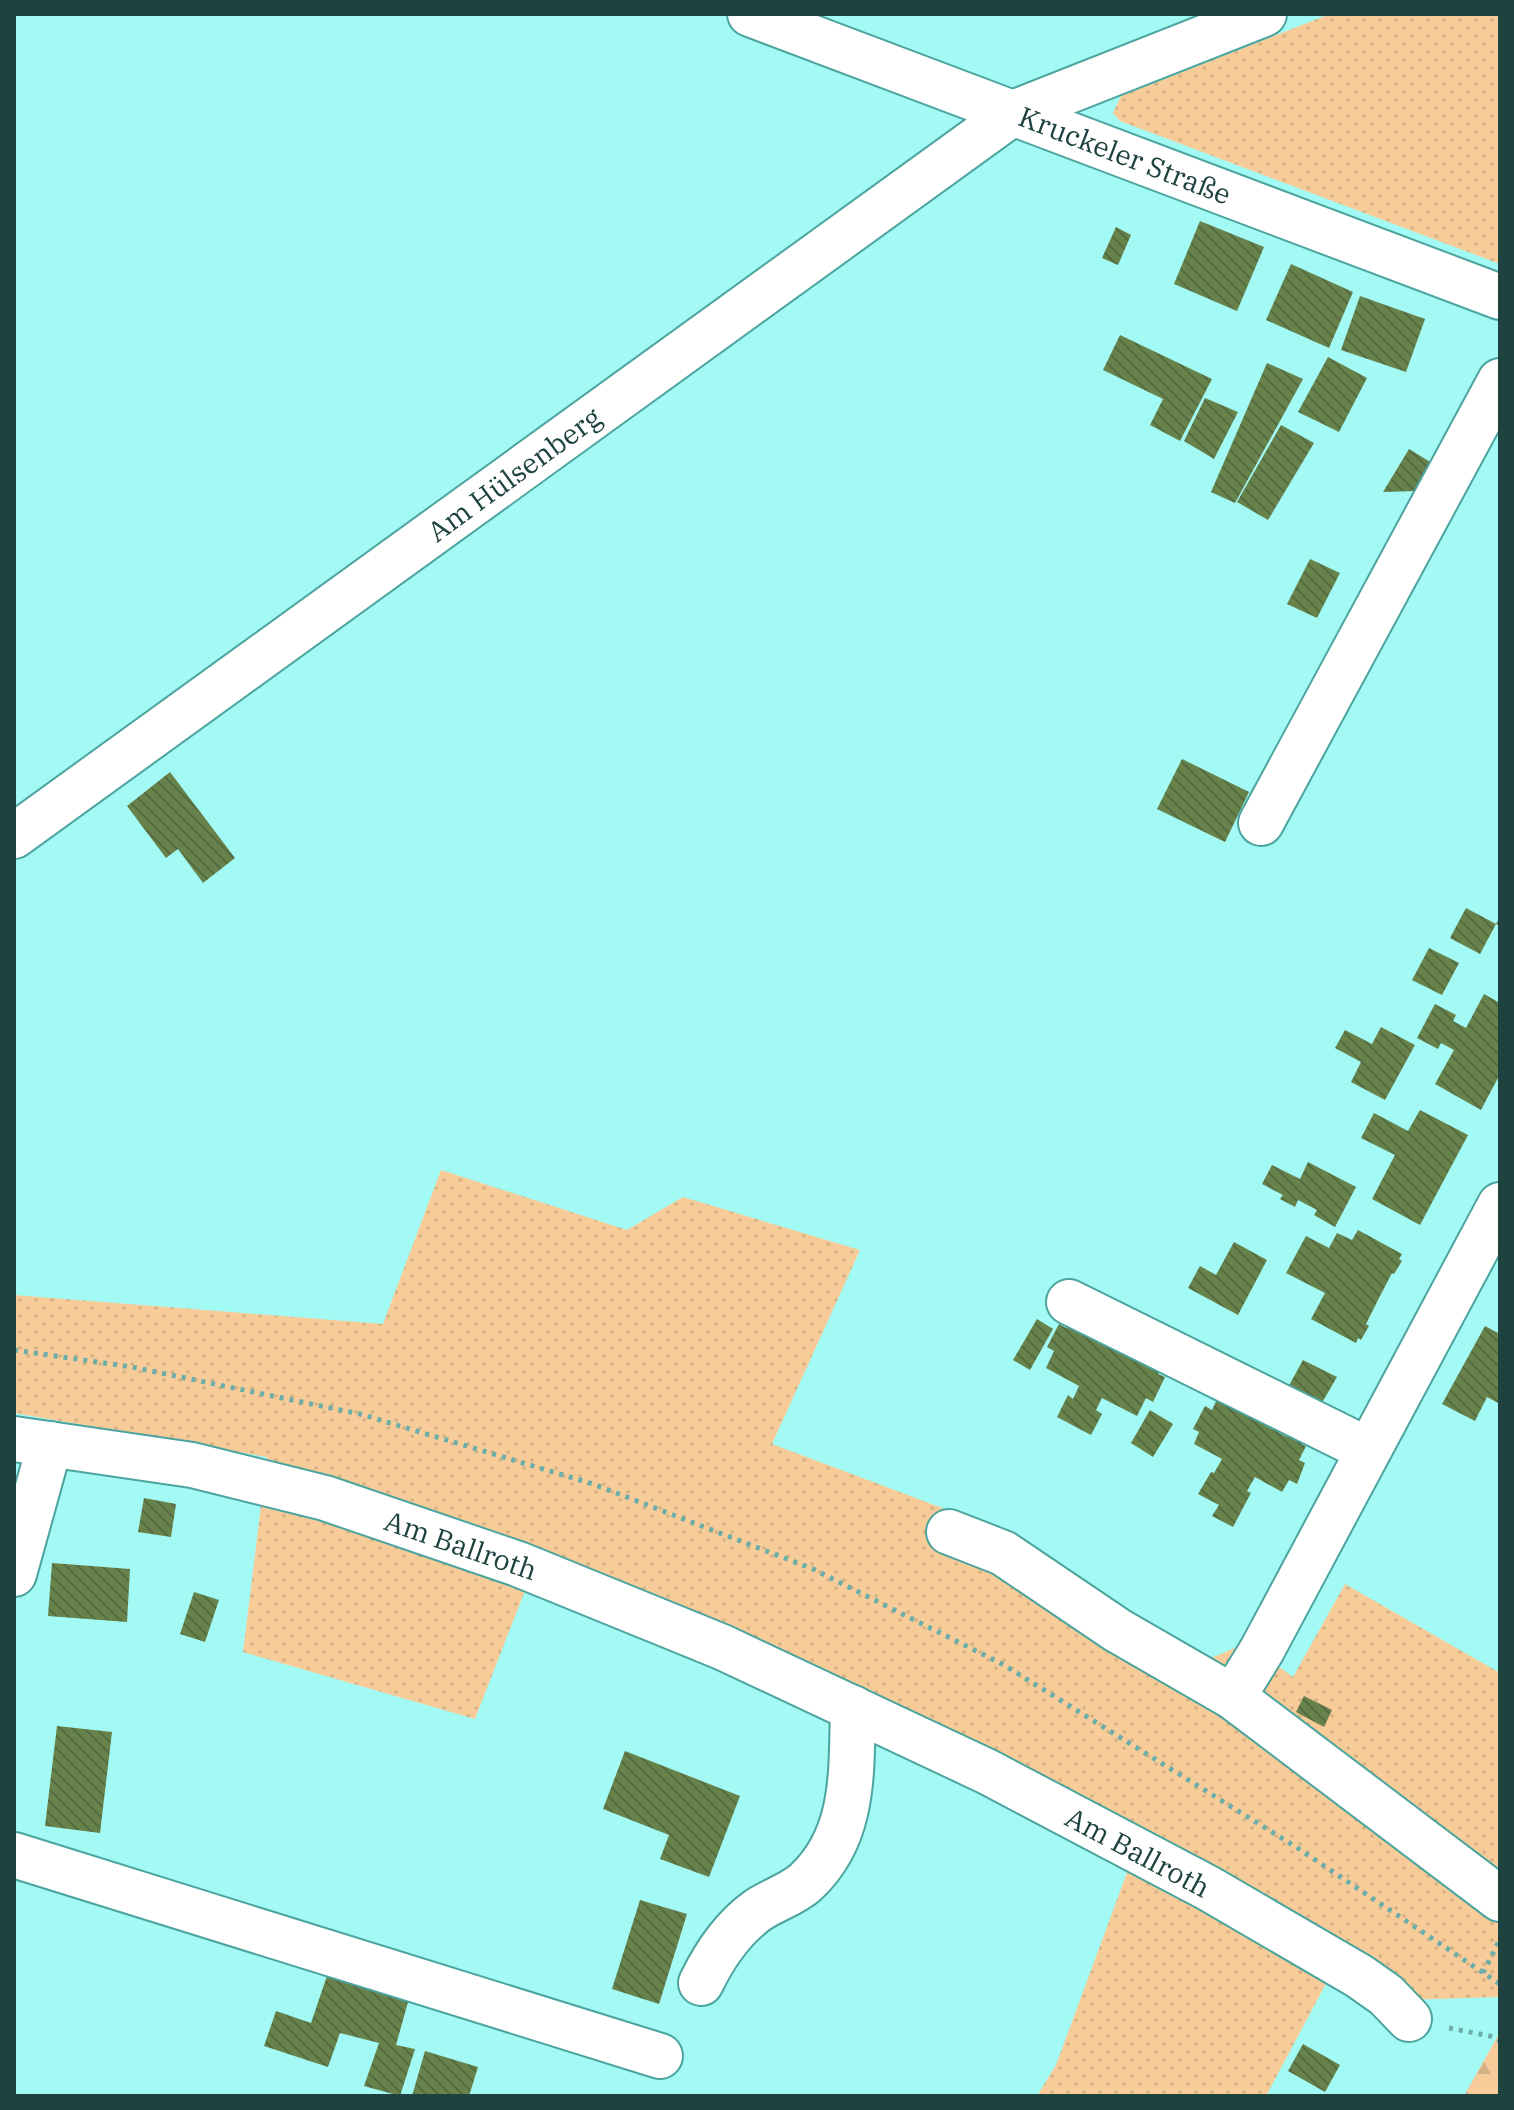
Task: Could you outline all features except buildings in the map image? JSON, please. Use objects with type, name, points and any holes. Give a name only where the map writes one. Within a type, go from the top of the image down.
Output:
[{"type":"street","name":"Kruckeler Straße","points":[[750,14],[1500,297]]},
{"type":"street","name":"Am Hülsenberg","points":[[14,836],[1013,113],[1264,14]]},
{"type":"street","points":[[1261,823],[1500,381]]},
{"type":"street","points":[[1233,1697],[1262,1650],[1500,1205]]},
{"type":"street","points":[[1069,1302],[1368,1450]]},
{"type":"street","name":"Am Ballroth","points":[[14,1574],[32,1442],[192,1465],[325,1498],[518,1564],[722,1647],[988,1772],[1208,1888],[1359,1976],[1386,1995],[1409,2019]]},
{"type":"street","points":[[949,1532],[1003,1553],[1117,1630],[1233,1697],[1500,1899]]},
{"type":"street","points":[[701,1983],[716,1954],[756,1912],[805,1883],[831,1852],[845,1821],[853,1708]]},
{"type":"street","points":[[14,1855],[660,2056]]},
{"type":"path","points":[[14,1350],[132,1367],[360,1414],[593,1484],[813,1569],[1004,1665],[1296,1847],[1500,1984]]},
{"type":"path","points":[[1483,1973],[1500,1938]]},
{"type":"path","points":[[1409,2019],[1490,2036],[1500,2041]]},
{"type":"green space","points":[[1330,14],[1500,14],[1500,264],[1120,121],[1113,113],[1121,96]]},
{"type":"green space","points":[[441,1170],[627,1230],[683,1197],[860,1250],[772,1444],[953,1512],[1178,1654],[1214,1657],[1246,1643],[1293,1677],[1345,1584],[1500,1673],[1500,1997],[1372,2001],[1330,1976],[1266,2096],[1037,2096],[1056,2065],[1128,1870],[878,1739],[775,1692],[526,1588],[475,1719],[243,1652],[267,1457],[14,1413],[14,1295],[383,1324]]},
{"type":"green space","points":[[1500,2032],[1500,2096],[1464,2096]]}]
